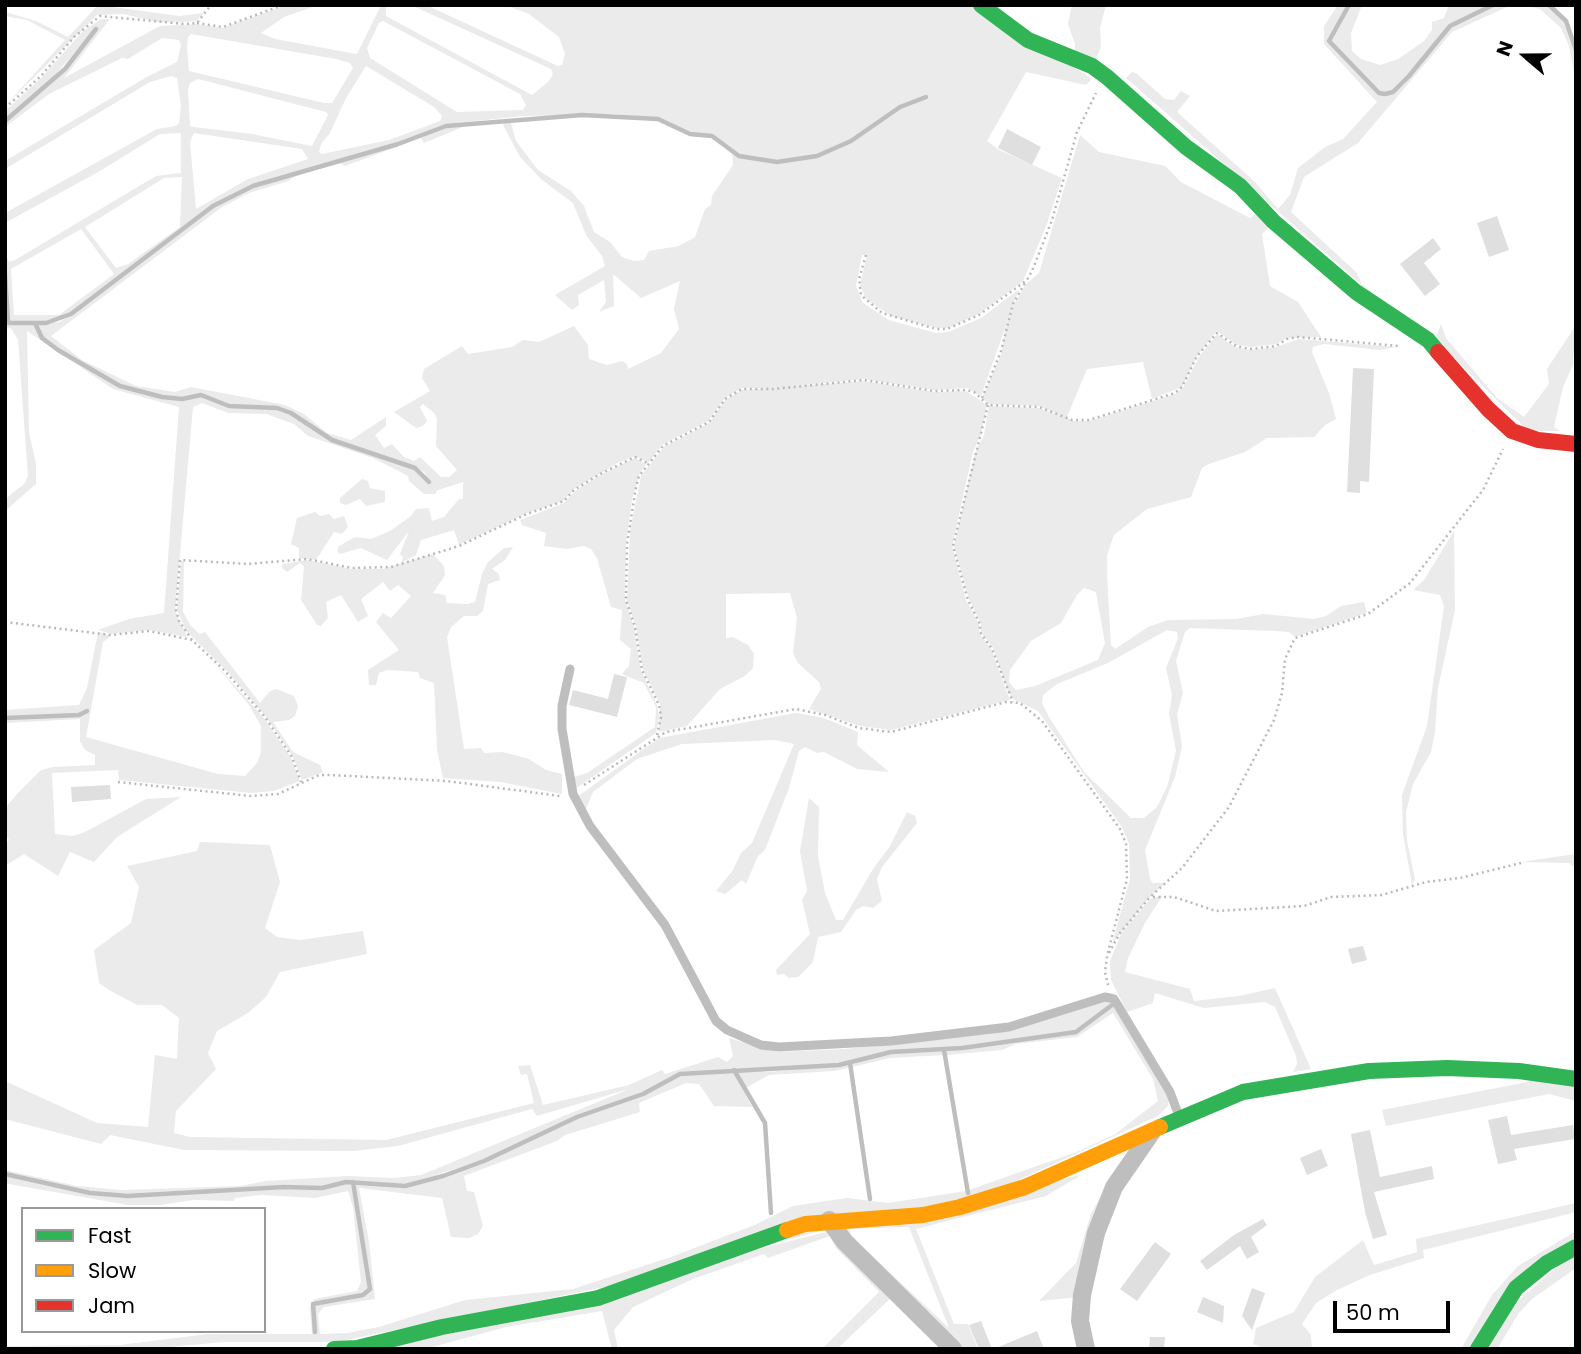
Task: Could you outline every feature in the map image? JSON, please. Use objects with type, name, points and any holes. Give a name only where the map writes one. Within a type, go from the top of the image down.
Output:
[{"type":"street","points":[[981,5],[1027,40],[1092,66],[1107,76],[1186,147],[1240,186],[1273,222],[1356,292],[1428,340],[1488,409],[1512,431],[1538,440],[1576,444]]},
{"type":"street","points":[[334,1349],[357,1348],[442,1327],[597,1298],[805,1224],[829,1220],[923,1215],[960,1207],[1026,1187],[1243,1092],[1313,1077],[1358,1072],[1483,1068],[1576,1079]]},
{"type":"street","points":[[1086,1349],[1080,1321],[1082,1295],[1096,1233],[1114,1187],[1154,1130]]},
{"type":"street","points":[[829,1220],[844,1241],[953,1349]]},
{"type":"street","points":[[1478,1349],[1516,1288],[1547,1263],[1576,1247]]},
{"type":"lane","points":[[570,669],[562,706],[562,729],[573,794],[590,826],[666,925],[716,1021],[727,1030],[761,1045],[825,1046],[967,1034],[1009,1027],[1097,998],[1114,999],[1170,1092],[1180,1118]]},
{"type":"path","points":[[197,23],[211,5]]},
{"type":"path","points":[[5,108],[41,76],[74,37],[100,16],[223,27],[283,5]]},
{"type":"path","points":[[982,398],[1001,351],[1013,304],[1027,280],[1052,220],[1077,132],[1090,103],[1107,76]]},
{"type":"path","points":[[866,255],[859,286],[866,300],[891,317],[936,329],[947,329],[979,315],[1027,280]]},
{"type":"path","points":[[657,735],[661,717],[659,705],[642,670],[637,636],[626,600],[627,544],[633,500],[639,476],[663,446],[709,422],[725,398],[742,388],[773,389],[864,380],[934,391],[966,390],[982,398],[988,405],[1039,407],[1072,420],[1089,420],[1150,401],[1182,387],[1198,356],[1217,332],[1236,346],[1250,349],[1276,346],[1287,339],[1298,337],[1402,347]]},
{"type":"path","points":[[988,405],[953,546],[968,600],[981,632],[992,649],[1013,702]]},
{"type":"path","points":[[1107,956],[1120,933],[1149,898],[1182,869],[1229,807],[1274,720],[1282,694],[1285,659],[1295,638],[1368,614],[1410,583],[1483,490],[1512,431]]},
{"type":"path","points":[[301,784],[292,757],[265,717],[225,671],[185,632],[176,610],[180,560],[248,564],[307,559],[352,568],[391,566],[459,546],[527,514],[564,502],[574,490],[635,457],[648,464]]},
{"type":"path","points":[[5,622],[111,635],[149,631],[192,639]]},
{"type":"path","points":[[118,782],[251,796],[278,794],[319,775],[330,775],[447,781],[565,797],[657,735],[796,709],[825,715],[859,728],[891,732],[1013,702],[1036,713],[1120,829],[1126,844],[1127,879],[1105,972],[1114,999]]},
{"type":"path","points":[[1149,898],[1163,895],[1174,897],[1216,911],[1304,906],[1331,897],[1382,895],[1426,882],[1460,878],[1521,863]]},
{"type":"shaded area","points":[[98,5],[179,16],[204,13],[196,21],[188,22],[158,22],[123,14],[97,15],[5,106],[65,40],[27,20],[5,16],[5,12],[36,21],[68,37]]},
{"type":"shaded area","points":[[286,5],[318,5],[284,17],[261,33],[275,39],[357,54],[381,5],[386,5],[386,16],[532,95],[549,81],[553,74],[551,69],[411,5],[426,5],[558,66],[562,65],[565,54],[559,37],[529,14],[505,5],[976,5],[1092,79],[1086,85],[1026,72],[987,141],[999,150],[1062,178],[1047,224],[1023,281],[979,314],[947,328],[937,328],[891,316],[866,299],[860,285],[867,255],[862,255],[856,286],[863,303],[889,320],[936,333],[948,332],[981,318],[1019,289],[981,396],[967,388],[934,390],[864,379],[773,388],[742,388],[725,398],[708,421],[662,445],[648,463],[635,456],[618,463],[574,489],[563,501],[527,513],[459,545],[454,530],[421,540],[416,555],[401,563],[403,557],[400,554],[409,531],[387,560],[361,548],[340,554],[337,551],[339,546],[355,537],[371,539],[390,531],[411,516],[416,509],[429,508],[432,521],[444,517],[459,499],[463,499],[463,482],[438,490],[435,494],[424,494],[409,481],[408,476],[373,458],[308,436],[294,424],[266,414],[228,413],[202,403],[193,407],[175,611],[187,637],[149,630],[112,634],[98,630],[129,619],[164,613],[179,407],[113,389],[27,331],[29,432],[36,464],[36,484],[5,511],[5,499],[24,484],[28,476],[18,340],[11,328],[5,329],[5,324],[35,324],[41,339],[57,351],[120,387],[162,399],[182,400],[201,396],[229,407],[277,409],[291,414],[332,441],[415,469],[430,485],[425,473],[416,467],[332,439],[292,412],[277,407],[230,405],[201,394],[182,398],[162,396],[121,385],[58,349],[42,337],[37,324],[59,322],[72,315],[214,207],[253,187],[398,145],[431,131],[470,124],[424,143],[421,138],[345,166],[340,163],[297,175],[288,181],[249,193],[222,207],[51,336],[82,360],[136,386],[175,392],[191,387],[285,405],[304,414],[327,433],[351,440],[386,417],[386,426],[375,435],[384,448],[392,444],[404,457],[414,461],[420,457],[441,477],[449,477],[457,470],[436,446],[437,418],[434,413],[423,404],[420,407],[427,421],[416,428],[394,412],[430,391],[422,378],[424,369],[462,346],[468,354],[512,347],[523,340],[539,342],[574,326],[588,345],[589,359],[607,365],[622,361],[627,364],[628,369],[661,353],[679,329],[674,309],[680,281],[641,298],[613,274],[614,306],[599,312],[606,302],[604,280],[578,295],[579,305],[572,310],[555,295],[605,266],[602,256],[586,235],[573,203],[542,180],[520,157],[503,125],[505,121],[510,120],[516,141],[538,170],[571,191],[584,206],[594,232],[610,242],[622,257],[634,261],[644,260],[649,251],[679,246],[695,237],[705,209],[711,205],[712,196],[733,165],[732,153],[768,163],[817,157],[851,142],[901,108],[932,96],[900,106],[850,140],[817,155],[777,161],[740,155],[713,135],[691,132],[658,118],[611,114],[524,116],[446,124],[397,142],[252,185],[212,205],[70,313],[46,321],[9,321],[5,253],[9,262],[15,260],[156,176],[181,173],[181,133],[160,134],[100,171],[5,223],[5,213],[157,129],[176,126],[179,123],[181,106],[177,78],[171,76],[150,82],[5,169],[5,161],[177,62],[181,45],[179,40],[162,38],[128,59],[122,58],[49,94],[5,127],[5,122],[66,70],[95,29],[42,90],[5,119],[5,111],[41,78],[82,32],[101,19],[110,19],[64,78],[160,26],[197,24],[223,28]],"holes":[[[383,21],[520,94],[526,105],[523,110],[457,112],[370,58],[367,48],[379,23]],[[191,34],[336,59],[350,63],[353,68],[332,103],[324,103],[189,71],[187,47]],[[366,66],[434,107],[442,116],[440,121],[389,140],[322,154],[319,152],[321,144],[330,133],[346,98]],[[198,79],[326,112],[328,115],[312,146],[252,134],[194,127],[190,126],[190,83]],[[194,133],[302,149],[308,159],[248,179],[196,209],[190,142]],[[182,177],[180,227],[128,264],[116,268],[85,227],[164,178]],[[81,229],[114,274],[59,315],[14,315],[11,269]]]},
{"type":"shaded area","points":[[1072,5],[1106,5],[1100,28],[1101,47],[1095,61],[1074,53],[1075,44],[1068,24]]},
{"type":"shaded area","points":[[1338,5],[1347,5],[1328,42],[1378,94],[1385,96],[1410,76],[1438,39],[1460,20],[1496,5],[1519,5],[1507,7],[1452,32],[1358,143],[1304,177],[1291,212],[1357,273],[1362,285],[1126,78],[1132,72],[1137,74],[1165,99],[1174,100],[1181,91],[1190,96],[1177,112],[1255,182],[1278,209],[1290,195],[1298,168],[1325,147],[1343,139],[1377,102],[1324,44],[1324,26]]},
{"type":"shaded area","points":[[1350,5],[1362,5],[1351,33],[1352,51],[1361,59],[1380,65],[1398,59],[1424,41],[1432,30],[1432,22],[1444,18],[1449,5],[1489,5],[1449,25],[1408,75],[1392,91],[1385,93],[1380,92],[1330,41]]},
{"type":"shaded area","points":[[1523,5],[1546,5],[1564,22],[1574,45],[1576,83],[1569,46],[1561,28],[1540,9]]},
{"type":"shaded area","points":[[1080,135],[1099,152],[1165,166],[1181,182],[1250,218],[1256,213],[1271,225],[1262,234],[1270,286],[1298,302],[1321,337],[1287,338],[1276,344],[1251,347],[1236,345],[1217,331],[1197,356],[1182,387],[1152,399],[1143,362],[1087,369],[1067,417],[1072,421],[1089,421],[1175,394],[1183,388],[1199,357],[1217,334],[1235,347],[1250,350],[1276,347],[1299,339],[1396,347],[1380,350],[1324,344],[1313,347],[1312,352],[1329,393],[1336,419],[1325,425],[1314,437],[1267,438],[1245,452],[1209,464],[1202,468],[1191,497],[1147,509],[1114,535],[1107,555],[1107,575],[1111,645],[1115,649],[1148,627],[1168,620],[1236,619],[1264,614],[1314,619],[1326,616],[1341,606],[1364,602],[1367,613],[1295,637],[1289,632],[1275,631],[1190,628],[1185,632],[1176,661],[1183,693],[1177,714],[1182,747],[1175,777],[1145,850],[1150,879],[1153,883],[1165,883],[1149,898],[1112,944],[1130,879],[1129,844],[1122,827],[1038,711],[1013,699],[1008,692],[993,648],[981,632],[981,624],[969,599],[954,546],[975,453],[984,435],[989,406],[1038,408],[1062,416],[1039,406],[988,404],[982,398],[1002,352],[1005,330],[1014,304],[1026,284],[1039,273]],"holes":[[[1084,588],[1096,592],[1105,643],[1098,660],[1035,686],[1016,690],[1009,682],[1010,670],[1031,641],[1061,623]],[[1167,630],[1177,632],[1178,638],[1166,668],[1172,695],[1169,714],[1176,751],[1167,787],[1157,807],[1144,818],[1131,818],[1084,772],[1049,717],[1042,703],[1043,695],[1057,684],[1108,663]]]},
{"type":"shaded area","points":[[1441,324],[1446,338],[1497,398],[1524,417],[1549,384],[1547,369],[1576,325],[1573,365],[1563,387],[1554,427],[1560,431],[1528,431],[1435,339]]},
{"type":"shaded area","points":[[864,381],[934,392],[966,391],[987,405],[981,434],[973,452],[952,546],[966,600],[979,624],[979,633],[991,649],[1010,700],[891,730],[860,726],[809,709],[821,689],[819,682],[798,663],[793,653],[797,618],[790,593],[726,594],[726,638],[733,637],[748,645],[754,654],[753,668],[745,676],[720,689],[687,726],[659,732],[660,704],[643,670],[636,627],[627,600],[630,531],[641,476],[664,447],[709,423],[726,399],[742,390]]},
{"type":"shaded area","points":[[635,458],[646,464],[639,475],[632,500],[626,544],[625,600],[634,627],[641,671],[657,705],[659,717],[656,733],[575,789],[571,778],[587,773],[655,727],[656,707],[644,683],[622,674],[629,666],[631,649],[620,640],[622,610],[611,607],[597,558],[591,549],[584,546],[567,549],[544,546],[546,533],[522,525],[520,520],[564,503],[575,491],[600,475]]},
{"type":"shaded area","points":[[362,479],[368,481],[370,488],[385,491],[385,502],[366,506],[360,499],[346,505],[340,503],[340,498]]},
{"type":"shaded area","points":[[315,512],[320,516],[329,514],[334,519],[344,516],[348,527],[342,534],[334,532],[316,560],[299,558],[299,548],[291,544],[297,518]]},
{"type":"shaded area","points":[[1454,531],[1455,610],[1438,688],[1435,732],[1431,752],[1413,784],[1406,812],[1407,841],[1415,879],[1412,885],[1403,834],[1402,795],[1427,726],[1444,606],[1440,595],[1413,590],[1424,580]]},
{"type":"shaded area","points":[[513,547],[505,560],[492,569],[499,574],[500,580],[488,584],[483,611],[477,616],[464,616],[451,627],[447,637],[464,749],[481,748],[484,753],[503,752],[529,759],[546,770],[562,774],[562,794],[500,782],[443,778],[437,750],[434,683],[420,678],[418,672],[387,670],[379,673],[376,685],[369,685],[368,670],[399,650],[376,622],[383,613],[391,618],[411,596],[398,585],[390,591],[383,582],[361,599],[368,616],[358,622],[341,595],[326,602],[328,618],[321,626],[317,625],[301,600],[304,566],[300,563],[287,572],[282,568],[282,564],[307,560],[352,569],[383,569],[433,554],[444,566],[445,575],[433,593],[445,595],[447,603],[467,604],[475,602],[488,562],[504,548]]},
{"type":"shaded area","points":[[181,561],[184,561],[183,612],[191,626],[200,634],[205,632],[260,703],[270,691],[276,689],[294,696],[298,706],[295,716],[289,720],[273,722],[293,752],[320,765],[323,772],[302,780],[293,757],[266,717],[226,670],[186,631],[177,610]]},
{"type":"shaded area","points":[[98,632],[111,636],[103,642],[86,737],[218,774],[245,776],[257,763],[261,752],[261,726],[249,705],[209,657],[264,718],[291,758],[300,781],[274,791],[251,793],[119,780],[118,770],[52,773],[55,834],[73,836],[85,832],[146,799],[181,797],[117,837],[94,862],[70,852],[58,876],[24,854],[5,866],[5,844],[9,840],[5,833],[5,808],[41,770],[95,765],[95,755],[85,750],[80,741],[80,719],[5,723],[5,719],[79,716],[87,711],[78,714],[5,717],[5,710],[79,705],[87,688]]},
{"type":"shaded area","points":[[796,713],[824,718],[858,732],[857,745],[889,772],[857,769],[824,752],[817,753],[805,747],[799,751],[789,788],[765,850],[758,856],[746,884],[742,880],[725,894],[716,891],[733,870],[741,853],[752,843],[794,744],[775,740],[682,744],[637,759],[593,792],[584,814],[577,797],[659,738]]},
{"type":"shaded area","points":[[809,798],[819,807],[818,856],[825,893],[836,920],[843,920],[890,846],[907,812],[915,816],[917,823],[882,867],[877,879],[882,901],[873,908],[863,906],[856,910],[841,932],[818,937],[813,962],[798,977],[789,978],[784,974],[777,975],[776,970],[810,934],[802,900],[807,891],[800,851]]},
{"type":"shaded area","points":[[200,842],[270,845],[280,882],[265,928],[277,937],[300,940],[363,931],[367,954],[280,972],[266,997],[248,1013],[217,1031],[208,1053],[216,1069],[176,1111],[174,1133],[190,1137],[386,1140],[534,1103],[527,1074],[521,1075],[518,1066],[530,1065],[543,1105],[629,1085],[662,1070],[665,1074],[718,1057],[727,1062],[733,1056],[729,1038],[777,1052],[844,1049],[989,1034],[1105,1001],[1112,1004],[1076,1031],[961,1047],[891,1051],[839,1064],[680,1073],[643,1093],[577,1116],[483,1160],[404,1185],[346,1181],[321,1187],[284,1186],[128,1195],[91,1192],[5,1173],[5,1170],[77,1186],[122,1190],[240,1186],[266,1181],[348,1176],[395,1178],[421,1175],[629,1089],[537,1116],[532,1109],[398,1146],[353,1151],[184,1150],[110,1135],[101,1144],[5,1119],[5,1081],[97,1123],[148,1127],[155,1055],[177,1059],[179,1018],[162,1005],[137,1005],[99,983],[94,950],[131,923],[139,887],[127,866],[197,851]]},
{"type":"shaded area","points":[[1576,854],[1576,869],[1569,863],[1520,862]]},
{"type":"shaded area","points":[[1163,895],[1145,923],[1128,958],[1125,972],[1190,989],[1194,1001],[1239,996],[1275,988],[1311,1069],[1293,1072],[1297,1064],[1296,1056],[1275,1007],[1265,1002],[1204,1008],[1155,993],[1153,1003],[1127,1012],[1111,980],[1110,961],[1121,934],[1150,899]]},
{"type":"shaded area","points":[[1113,1006],[1169,1098],[1168,1106],[1158,1116],[999,1189],[610,1286],[336,1342],[224,1342],[148,1349],[5,1349],[5,1346],[119,1345],[208,1334],[312,1334],[310,1308],[314,1299],[357,1291],[361,1282],[353,1207],[348,1191],[315,1198],[261,1195],[235,1198],[234,1201],[193,1200],[161,1205],[128,1205],[9,1184],[5,1183],[5,1176],[90,1195],[128,1198],[284,1188],[322,1189],[353,1183],[369,1289],[363,1294],[312,1304],[316,1334],[314,1305],[363,1296],[372,1289],[355,1183],[405,1188],[444,1177],[577,1118],[644,1095],[680,1075],[733,1071],[752,1107],[714,1106],[699,1084],[686,1083],[639,1103],[640,1112],[565,1135],[557,1141],[464,1176],[467,1191],[474,1192],[483,1226],[478,1234],[469,1238],[451,1237],[442,1198],[359,1188],[369,1242],[375,1299],[324,1307],[318,1314],[320,1334],[347,1333],[379,1327],[465,1300],[573,1289],[671,1257],[757,1224],[793,1206],[847,1198],[888,1203],[966,1191],[1074,1153],[1114,1135],[1158,1101],[1153,1079],[1113,1013],[1077,1037],[1016,1044],[1002,1050],[947,1055],[946,1051],[1077,1033]]},
{"type":"shaded area","points":[[943,1051],[944,1055],[890,1058],[852,1067],[851,1064],[891,1053]]},
{"type":"shaded area","points":[[848,1064],[849,1068],[834,1071],[769,1075],[744,1089],[737,1071],[769,1072]]},
{"type":"shaded area","points":[[1543,1079],[1576,1083],[1576,1101],[1549,1094],[1386,1126],[1382,1110]]},
{"type":"shaded area","points":[[1081,1175],[1046,1196],[916,1229],[954,1324],[968,1324],[978,1349],[962,1349],[841,1226]],"holes":[[[909,1227],[949,1328],[852,1237],[849,1229]]]},
{"type":"shaded area","points":[[1103,1192],[1079,1297],[1039,1301],[1076,1263],[1091,1214]]},
{"type":"shaded area","points":[[1576,1203],[1576,1212],[1423,1250],[1424,1258],[1370,1275],[1337,1290],[1316,1303],[1302,1324],[1311,1335],[1312,1349],[1267,1349],[1253,1344],[1256,1328],[1294,1312],[1315,1277],[1363,1240],[1374,1265],[1417,1252],[1416,1239]]},
{"type":"shaded area","points":[[831,1228],[893,1296],[837,1349],[822,1349],[879,1292],[836,1248],[830,1236],[768,1258],[764,1254],[693,1279],[633,1307],[614,1330],[618,1349],[612,1349],[602,1311],[506,1327],[425,1349],[387,1349]]},
{"type":"shaded area","points":[[1576,1231],[1576,1239],[1470,1349],[1461,1349],[1492,1295],[1518,1266]]},
{"type":"shaded area","points":[[1576,1251],[1576,1268],[1532,1299],[1519,1313],[1497,1349],[1482,1349],[1500,1316]]},
{"type":"building","points":[[1007,129],[1041,147],[1032,165],[998,148]]},
{"type":"building","points":[[1497,216],[1509,250],[1489,257],[1477,223]]},
{"type":"building","points":[[1433,238],[1441,249],[1424,263],[1440,284],[1425,296],[1400,264]]},
{"type":"building","points":[[1353,368],[1374,369],[1369,482],[1360,481],[1360,493],[1347,492]]},
{"type":"building","points":[[614,674],[627,677],[617,717],[569,705],[573,690],[608,699]]},
{"type":"building","points":[[110,785],[111,799],[72,802],[71,787]]},
{"type":"building","points":[[1363,946],[1367,960],[1352,964],[1348,949]]},
{"type":"building","points":[[1507,1116],[1511,1135],[1573,1125],[1575,1139],[1514,1149],[1517,1160],[1498,1164],[1488,1120]]},
{"type":"building","points":[[1370,1130],[1380,1177],[1432,1166],[1434,1179],[1374,1192],[1387,1235],[1373,1239],[1365,1212],[1351,1134]]},
{"type":"building","points":[[1321,1149],[1328,1166],[1307,1175],[1300,1158]]},
{"type":"building","points":[[1263,1219],[1267,1225],[1251,1237],[1259,1252],[1247,1259],[1240,1246],[1207,1270],[1200,1261],[1234,1235]]},
{"type":"building","points":[[1155,1242],[1171,1254],[1137,1301],[1120,1289]]},
{"type":"building","points":[[1252,1288],[1265,1293],[1252,1330],[1242,1316]]},
{"type":"building","points":[[1203,1297],[1224,1306],[1223,1323],[1197,1312]]},
{"type":"building","points":[[981,1321],[992,1349],[979,1349],[969,1325]]},
{"type":"building","points":[[1037,1331],[1044,1349],[996,1349],[996,1348]]},
{"type":"building","points":[[1150,1337],[1165,1337],[1164,1349],[1149,1349]]},
{"type":"waterway","points":[[1349,5],[1329,41],[1379,93],[1385,94],[1393,92],[1409,76],[1450,26],[1493,5]]},
{"type":"waterway","points":[[1549,5],[1566,21],[1576,50]]},
{"type":"waterway","points":[[5,121],[65,69],[96,29]]},
{"type":"waterway","points":[[5,323],[46,323],[71,314],[213,206],[253,186],[398,144],[446,126],[582,115],[658,119],[690,134],[712,136],[739,156],[777,162],[817,156],[851,141],[900,107],[926,97]]},
{"type":"waterway","points":[[5,274],[8,322]]},
{"type":"waterway","points":[[35,323],[42,338],[58,350],[120,386],[162,397],[182,399],[201,395],[229,406],[277,408],[291,413],[332,440],[415,468],[429,482]]},
{"type":"waterway","points":[[5,718],[79,715],[87,711]]},
{"type":"waterway","points":[[5,1174],[90,1193],[128,1196],[284,1187],[322,1188],[346,1182],[405,1186],[484,1161],[577,1117],[643,1094],[680,1074],[839,1065],[891,1052],[962,1048],[1076,1032],[1112,1005]]},
{"type":"waterway","points":[[944,1050],[968,1193]]},
{"type":"waterway","points":[[850,1063],[870,1199]]},
{"type":"waterway","points":[[734,1070],[765,1123],[771,1213]]},
{"type":"waterway","points":[[315,1332],[313,1304],[363,1295],[370,1289],[353,1182]]},
{"type":"traffic: fast","points":[[981,5],[1028,40],[1092,66],[1107,77],[1186,147],[1240,186],[1274,222],[1356,292],[1428,340],[1438,352]]},
{"type":"traffic: fast","points":[[1160,1127],[1243,1092],[1369,1071],[1447,1068],[1519,1071],[1576,1079]]},
{"type":"traffic: fast","points":[[334,1349],[357,1348],[442,1327],[598,1298],[787,1230]]},
{"type":"traffic: fast","points":[[1478,1349],[1516,1288],[1547,1263],[1576,1247]]},
{"type":"traffic: slow","points":[[787,1230],[805,1224],[923,1215],[960,1207],[1025,1187],[1160,1127]]},
{"type":"traffic: jam","points":[[1438,352],[1488,409],[1512,431],[1538,440],[1576,444]]}]
